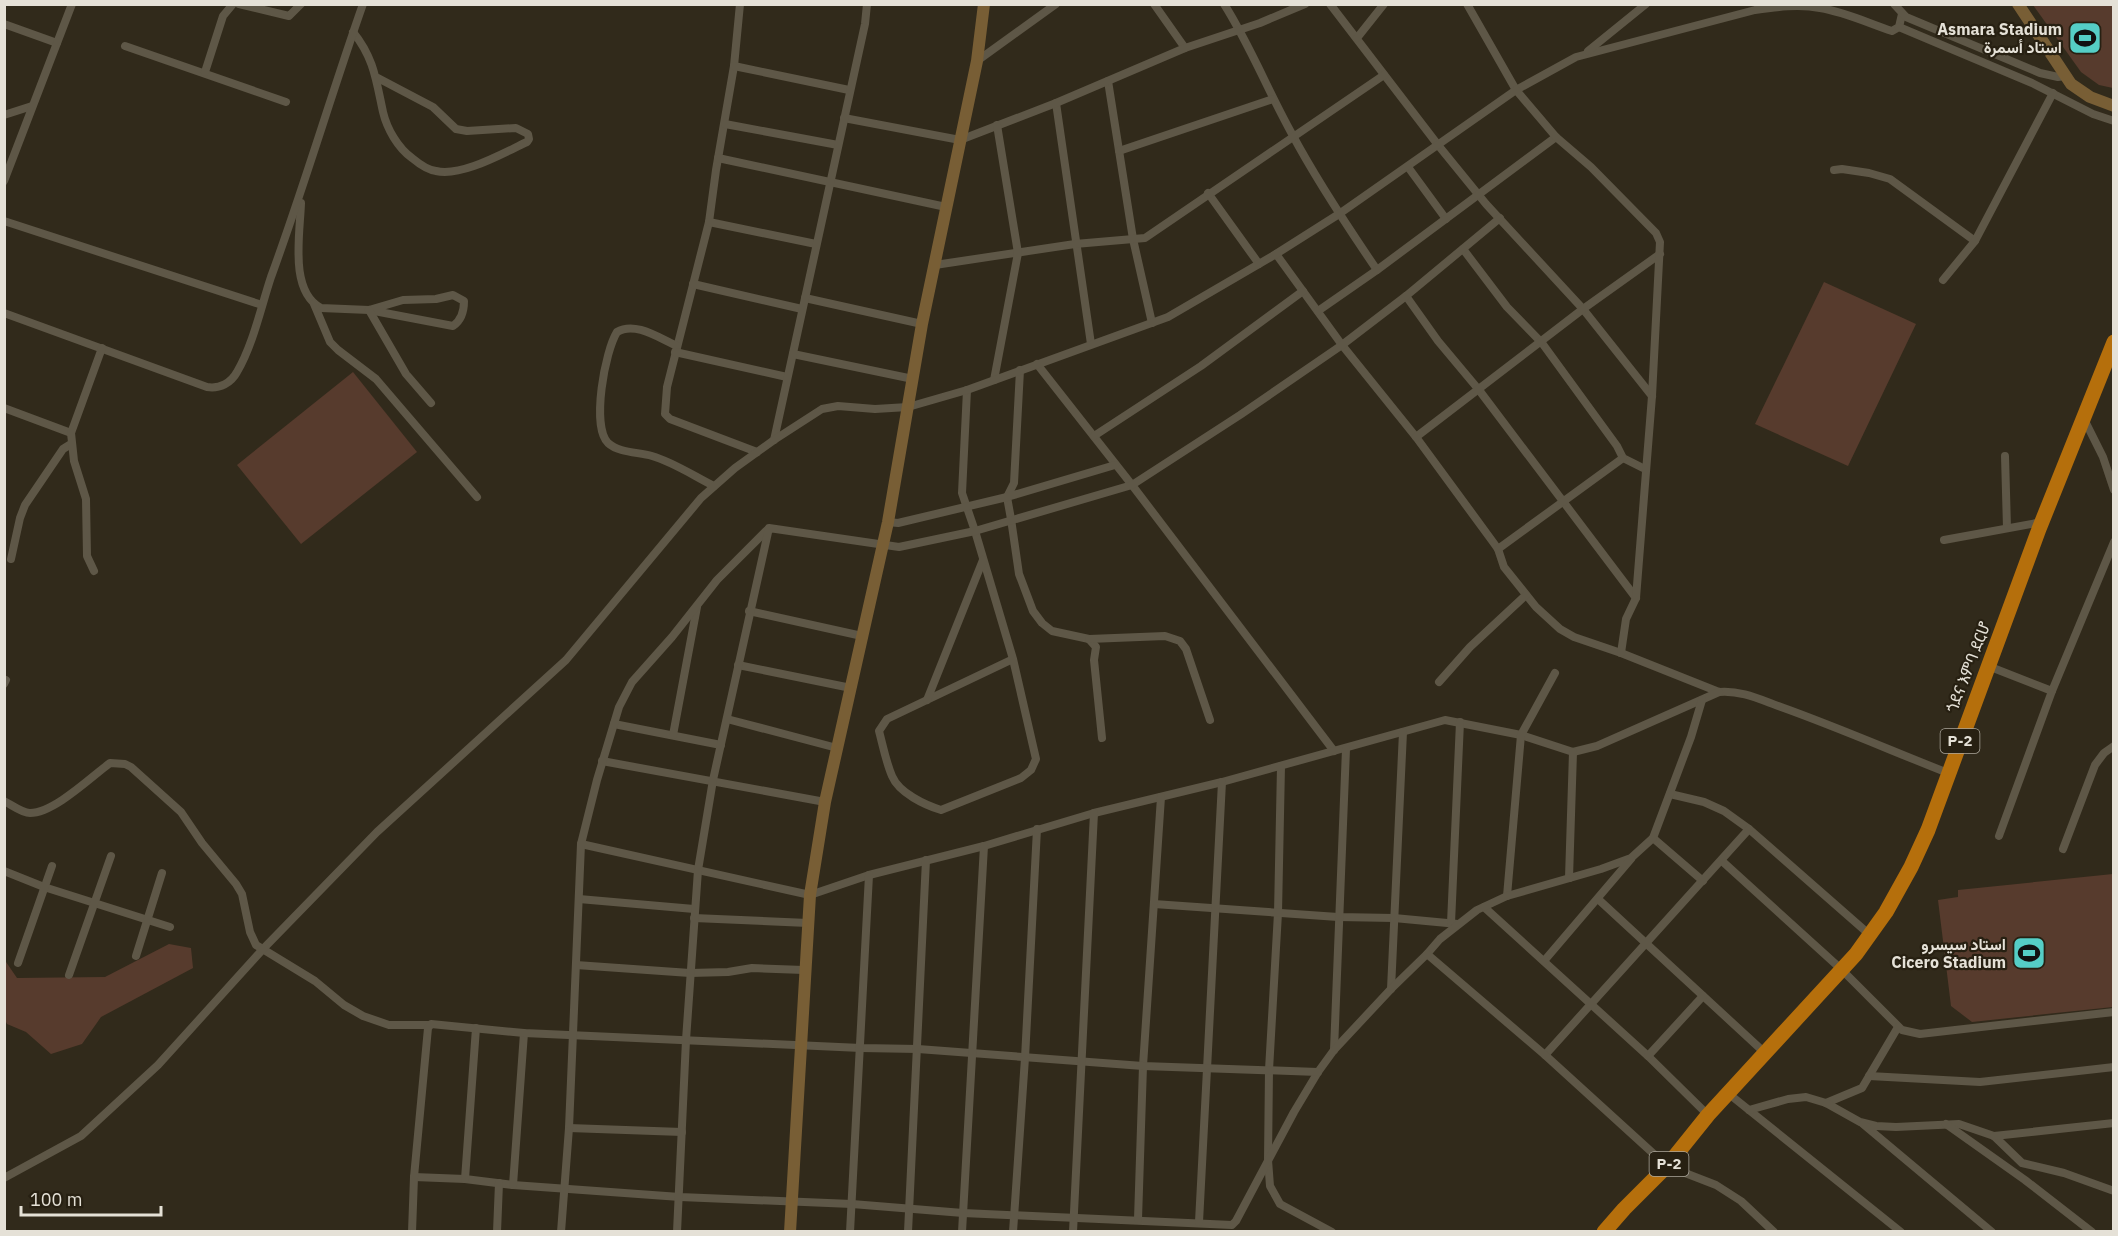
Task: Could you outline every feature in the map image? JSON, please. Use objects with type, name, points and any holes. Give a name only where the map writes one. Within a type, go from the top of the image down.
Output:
[{"type":"highway","name":"ጎደና እምባ ደርሆ","points":[[1728,1094],[1870,935],[1886,912],[1918,853],[2082,416],[2104,375],[2114,342]]},
{"type":"highway","name":"P-2","points":[[1605,1232],[1624,1209],[1667,1166],[1728,1094]]},
{"type":"main road","points":[[790,1232],[810,895],[825,802],[888,522],[922,324],[977,61],[984,4]]},
{"type":"main road","points":[[2018,4],[2064,76],[2078,90],[2103,104],[2114,106]]},
{"type":"street","points":[[4,181],[72,4]]},
{"type":"street","points":[[205,72],[223,16],[233,4]]},
{"type":"street","points":[[239,4],[289,16],[301,4]]},
{"type":"street","points":[[4,313],[207,387],[216,389],[228,383],[237,372],[251,340],[363,4]]},
{"type":"street","points":[[740,4],[734,66],[709,222],[664,403],[667,417],[757,452]]},
{"type":"street","points":[[774,440],[867,4]]},
{"type":"street","points":[[977,61],[1056,4]]},
{"type":"street","points":[[1154,4],[1185,48]]},
{"type":"street","points":[[1224,4],[1240,30],[1293,137],[1339,214],[1377,270]]},
{"type":"street","points":[[844,118],[960,140],[1056,103],[1185,48],[1240,30],[1305,4]]},
{"type":"street","points":[[1330,4],[1478,194],[1582,309],[1652,396]]},
{"type":"street","points":[[1357,39],[1384,4]]},
{"type":"street","points":[[1467,4],[1516,90],[1556,136],[1591,167],[1656,233],[1660,242],[1652,396],[1636,598],[1626,619],[1621,653]]},
{"type":"street","points":[[1585,54],[1646,4]]},
{"type":"street","points":[[1894,4],[1902,14],[2040,73],[2064,76]]},
{"type":"street","points":[[4,1178],[81,1137],[158,1065],[263,949],[377,832],[566,660],[701,498],[757,452],[822,409],[838,406],[875,409],[908,406],[967,390],[1168,317],[1339,214],[1516,90],[1565,62],[1585,54],[1755,10],[1780,7],[1820,8],[1839,12],[1892,31],[1899,27],[1902,14]]},
{"type":"street","points":[[4,24],[57,43]]},
{"type":"street","points":[[1899,27],[2053,93],[2093,114],[2114,121]]},
{"type":"street","points":[[353,32],[365,47],[376,77],[384,115],[395,140],[404,153],[435,171],[450,172],[492,158],[529,139],[528,134],[516,128],[456,129],[433,107],[376,77]]},
{"type":"street","points":[[125,46],[286,102]]},
{"type":"street","points":[[734,66],[849,90]]},
{"type":"street","points":[[935,265],[1076,244],[1145,238],[1384,75]]},
{"type":"street","points":[[1107,81],[1133,239],[1152,323]]},
{"type":"street","points":[[1943,280],[1976,241],[2053,93]]},
{"type":"street","points":[[1119,151],[1273,99]]},
{"type":"street","points":[[1056,103],[1091,344]]},
{"type":"street","points":[[4,115],[32,106]]},
{"type":"street","points":[[725,124],[838,145]]},
{"type":"street","points":[[994,380],[1018,253],[997,125]]},
{"type":"street","points":[[1318,311],[1377,270],[1556,136]]},
{"type":"street","points":[[718,158],[946,207]]},
{"type":"street","points":[[1408,166],[1446,219]]},
{"type":"street","points":[[1834,170],[1869,173],[1890,179],[1976,241]]},
{"type":"street","points":[[1208,193],[1259,264]]},
{"type":"street","points":[[301,194],[300,278],[306,295],[314,304],[321,308],[369,310],[453,326],[459,321],[464,311],[464,301],[458,296],[403,300],[369,310]]},
{"type":"street","points":[[561,1232],[581,844],[602,760],[619,707],[632,682],[672,637],[717,580],[767,530],[772,528],[899,547],[975,531],[1132,485],[1342,345],[1406,296],[1500,218]]},
{"type":"street","points":[[4,221],[262,305]]},
{"type":"street","points":[[709,222],[816,244]]},
{"type":"street","points":[[1463,249],[1507,307],[1542,343],[1611,437],[1623,458],[1645,469]]},
{"type":"street","points":[[1276,254],[1342,345],[1416,437],[1498,549],[1504,567],[1526,595],[1560,629],[1574,637],[1719,692]]},
{"type":"street","points":[[1416,437],[1542,343],[1582,309],[1660,254]]},
{"type":"street","points":[[693,284],[802,309]]},
{"type":"street","points":[[1094,436],[1201,366],[1303,291]]},
{"type":"street","points":[[1406,296],[1438,341],[1479,390],[1636,598]]},
{"type":"street","points":[[805,298],[922,324]]},
{"type":"street","points":[[314,304],[330,342],[376,379],[477,497]]},
{"type":"street","points":[[369,310],[401,366],[431,403]]},
{"type":"street","points":[[714,486],[652,456],[612,446],[603,437],[600,403],[605,359],[617,332],[630,327],[642,330],[676,349],[787,376]]},
{"type":"street","points":[[94,571],[87,556],[86,499],[71,444],[71,433],[102,348]]},
{"type":"street","points":[[793,354],[913,379]]},
{"type":"street","points":[[1037,364],[1334,751]]},
{"type":"street","points":[[1020,370],[1014,483],[1007,497],[1019,574],[1034,611],[1042,623],[1052,631],[1089,639],[1165,636],[1180,641],[1186,649],[1210,720]]},
{"type":"street","points":[[967,390],[962,494],[1013,659],[1036,759],[1031,770],[1021,778],[941,810],[902,789],[891,776],[879,731],[887,719],[1013,659]]},
{"type":"street","points":[[4,408],[71,433]]},
{"type":"street","points":[[2082,416],[2103,457],[2114,490]]},
{"type":"street","points":[[11,559],[25,506],[63,449],[71,444]]},
{"type":"street","points":[[2005,456],[2007,528]]},
{"type":"street","points":[[2103,457],[2114,460]]},
{"type":"street","points":[[1498,549],[1623,458]]},
{"type":"street","points":[[888,522],[898,523],[1007,497],[1115,465]]},
{"type":"street","points":[[1944,540],[2042,522]]},
{"type":"street","points":[[677,1232],[686,1040],[698,870],[713,780],[767,530]]},
{"type":"street","points":[[1999,836],[2052,691],[2114,542]]},
{"type":"street","points":[[927,700],[983,560]]},
{"type":"street","points":[[1439,682],[1470,647],[1526,595]]},
{"type":"street","points":[[672,735],[698,604]]},
{"type":"street","points":[[749,611],[861,636]]},
{"type":"street","points":[[1089,639],[1096,647],[1094,660],[1102,738]]},
{"type":"street","points":[[738,665],[851,688]]},
{"type":"street","points":[[1988,666],[2052,691]]},
{"type":"street","points":[[1508,896],[1521,735],[1555,673]]},
{"type":"street","points":[[581,844],[810,895],[869,875],[984,846],[1094,813],[1222,782],[1445,720],[1521,735],[1573,752],[1598,746],[1719,692],[1730,691],[1786,709],[1948,773]]},
{"type":"street","points":[[1544,961],[1631,858],[1653,838],[1702,700]]},
{"type":"street","points":[[727,719],[837,748]]},
{"type":"street","points":[[1454,923],[1460,722]]},
{"type":"street","points":[[614,724],[721,745]]},
{"type":"street","points":[[1391,989],[1403,732]]},
{"type":"street","points":[[2063,849],[2095,765],[2104,753],[2114,746]]},
{"type":"street","points":[[1334,1050],[1346,748]]},
{"type":"street","points":[[1569,878],[1573,752]]},
{"type":"street","points":[[602,760],[825,802]]},
{"type":"street","points":[[4,801],[28,813],[45,810],[110,763],[125,764],[181,812],[202,843],[236,884],[242,894],[253,940],[263,949],[315,981],[344,1005],[363,1016],[389,1025],[434,1024],[524,1033],[918,1049],[1143,1066],[1318,1072]]},
{"type":"street","points":[[1281,766],[1278,913],[1269,1070],[1270,1186],[1280,1204],[1332,1232]]},
{"type":"street","points":[[1199,1222],[1222,782]]},
{"type":"street","points":[[1670,794],[1704,802],[1724,811],[1749,829],[1870,935]]},
{"type":"street","points":[[1138,1220],[1143,1066],[1161,797]]},
{"type":"street","points":[[1073,1232],[1094,813]]},
{"type":"street","points":[[1013,1232],[1037,829]]},
{"type":"street","points":[[1545,1055],[1749,829]]},
{"type":"street","points":[[1653,838],[1703,881]]},
{"type":"street","points":[[962,1232],[984,846]]},
{"type":"street","points":[[69,975],[111,856]]},
{"type":"street","points":[[414,1178],[465,1179],[513,1185],[680,1197],[852,1204],[963,1213],[1227,1225],[1234,1223],[1318,1072],[1334,1050],[1454,923],[1508,896],[1631,858]]},
{"type":"street","points":[[908,1232],[926,861]]},
{"type":"street","points":[[1722,861],[1841,969],[1898,1027],[1909,1033],[1920,1034],[2114,1012]]},
{"type":"street","points":[[18,963],[52,866]]},
{"type":"street","points":[[4,871],[95,904],[170,927]]},
{"type":"street","points":[[136,956],[162,873]]},
{"type":"street","points":[[850,1232],[869,875]]},
{"type":"street","points":[[579,899],[694,914],[808,923]]},
{"type":"street","points":[[1598,899],[1765,1053]]},
{"type":"street","points":[[1154,904],[1454,923]]},
{"type":"street","points":[[1484,907],[1648,1056],[1708,1115]]},
{"type":"street","points":[[1427,954],[1545,1055],[1667,1166],[1716,1185],[1742,1201],[1774,1232]]},
{"type":"street","points":[[576,965],[690,973],[728,972],[752,968],[804,970]]},
{"type":"street","points":[[1648,1056],[1703,996]]},
{"type":"street","points":[[412,1232],[414,1178],[428,1025]]},
{"type":"street","points":[[1826,1103],[1860,1090],[1898,1027]]},
{"type":"street","points":[[465,1179],[476,1028]]},
{"type":"street","points":[[513,1185],[524,1033]]},
{"type":"street","points":[[1869,1076],[1980,1082],[2114,1067]]},
{"type":"street","points":[[1728,1094],[1901,1232]]},
{"type":"street","points":[[1749,1110],[1788,1099],[1806,1097],[1826,1103],[1860,1122],[1992,1232]]},
{"type":"street","points":[[1860,1122],[1896,1127],[1959,1124],[1994,1136],[2022,1163],[2064,1173],[2114,1191]]},
{"type":"street","points":[[1946,1123],[2092,1232]]},
{"type":"street","points":[[1994,1136],[2114,1123]]},
{"type":"street","points":[[568,1128],[682,1131]]},
{"type":"street","points":[[497,1232],[499,1183]]},
{"type":"shaded area","name":"Asmara Stadium استاد أسمرة","points":[[2033,5],[2113,5],[2113,88],[2099,85],[2081,72]]},
{"type":"shaded area","points":[[1824,282],[1916,324],[1848,466],[1755,424]]},
{"type":"shaded area","points":[[353,372],[417,452],[301,544],[237,465]]},
{"type":"shaded area","name":"استاد سيسرو Cicero Stadium","points":[[2113,874],[2113,1007],[1972,1022],[1951,1006],[1938,900],[1958,897],[1958,890]]},
{"type":"shaded area","points":[[169,944],[191,948],[193,968],[101,1017],[82,1044],[51,1054],[26,1032],[7,1024],[5,1020],[4,959],[17,978],[105,977]]},
{"type":"place","name":"Asmara Stadium استاد أسمرة","points":[[2085,38]]},
{"type":"place","name":"استاد سيسرو Cicero Stadium","points":[[2029,953]]}]
